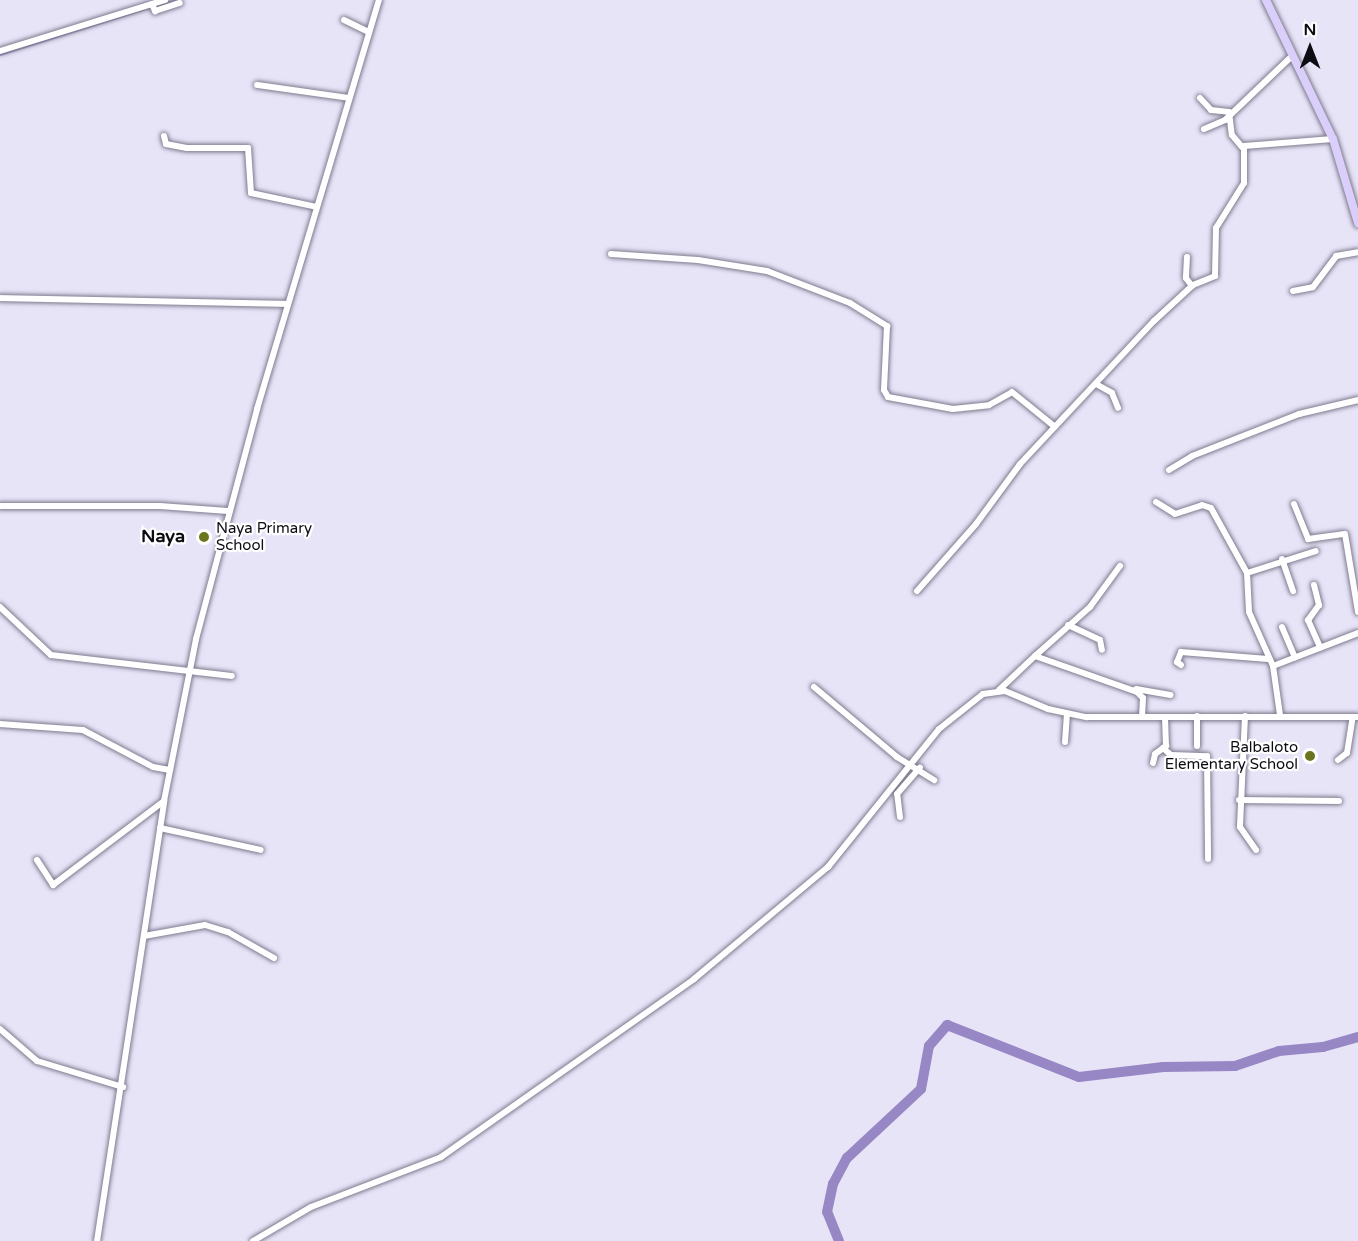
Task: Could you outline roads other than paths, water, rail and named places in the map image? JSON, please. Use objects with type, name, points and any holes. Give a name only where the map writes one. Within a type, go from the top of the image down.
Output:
[{"type":"main road","points":[[1266,0],[1334,139],[1358,222]]},
{"type":"street","points":[[0,51],[152,6],[165,0]]},
{"type":"street","points":[[97,1241],[123,1087],[164,801],[190,672],[228,511],[378,0]]},
{"type":"street","points":[[152,6],[180,3]]},
{"type":"street","points":[[344,20],[369,32]]},
{"type":"street","points":[[1204,129],[1229,116],[1292,56]]},
{"type":"street","points":[[256,85],[349,98]]},
{"type":"street","points":[[1200,98],[1211,110],[1229,116]]},
{"type":"street","points":[[917,591],[1055,427],[1192,286],[1215,276],[1216,231],[1244,183],[1242,147],[1234,138],[1229,116]]},
{"type":"street","points":[[164,136],[166,144],[187,148],[248,148],[251,193],[317,207]]},
{"type":"street","points":[[1242,147],[1334,139]]},
{"type":"street","points":[[1293,291],[1313,287],[1336,256],[1358,252]]},
{"type":"street","points":[[611,254],[767,271],[850,303],[887,326],[884,390],[888,397],[953,409],[989,405],[1012,392],[1055,427]]},
{"type":"street","points":[[1187,257],[1186,278],[1192,286]]},
{"type":"street","points":[[0,298],[288,304]]},
{"type":"street","points":[[1096,384],[1112,393],[1118,408]]},
{"type":"street","points":[[1168,470],[1192,456],[1299,414],[1358,400]]},
{"type":"street","points":[[1156,502],[1175,514],[1202,505],[1211,508],[1247,573],[1249,612],[1268,659],[1274,666],[1280,715]]},
{"type":"street","points":[[1294,504],[1308,539],[1344,532],[1358,612]]},
{"type":"street","points":[[0,506],[160,506],[228,511]]},
{"type":"street","points":[[1247,573],[1282,559],[1316,551]]},
{"type":"street","points":[[1282,559],[1293,591]]},
{"type":"street","points":[[253,1241],[293,1215],[441,1157],[694,979],[828,867],[865,826],[910,762],[961,708],[999,690],[1090,607],[1120,566]]},
{"type":"street","points":[[1314,585],[1319,604],[1308,620],[1320,647]]},
{"type":"street","points":[[0,607],[51,655],[232,676]]},
{"type":"street","points":[[1068,625],[1100,640],[1102,650]]},
{"type":"street","points":[[1282,627],[1295,657]]},
{"type":"street","points":[[1274,666],[1358,633]]},
{"type":"street","points":[[1181,665],[1177,664],[1179,652],[1268,659]]},
{"type":"street","points":[[1035,656],[1142,694],[1142,717]]},
{"type":"street","points":[[1121,686],[1170,695]]},
{"type":"street","points":[[814,687],[897,757],[920,768],[934,780]]},
{"type":"street","points":[[999,690],[1067,715],[1355,717],[1347,753],[1338,760]]},
{"type":"street","points":[[1065,742],[1067,715]]},
{"type":"street","points":[[1197,716],[1197,746]]},
{"type":"street","points":[[1245,716],[1239,800],[1242,833],[1256,850]]},
{"type":"street","points":[[1153,763],[1163,748],[1165,717]]},
{"type":"street","points":[[0,724],[83,730],[153,767],[170,770]]},
{"type":"street","points":[[1163,748],[1171,755],[1207,756],[1208,859]]},
{"type":"street","points":[[900,817],[897,794],[920,768]]},
{"type":"street","points":[[1239,800],[1339,801]]},
{"type":"street","points":[[37,860],[53,885],[164,801]]},
{"type":"street","points":[[160,828],[261,850]]},
{"type":"street","points":[[144,936],[205,925],[228,932],[274,958]]},
{"type":"street","points":[[0,1029],[41,1064],[123,1087]]},
{"type":"waterway","points":[[155,7],[177,0]]},
{"type":"waterway","points":[[0,55],[150,8]]},
{"type":"waterway","points":[[839,1241],[827,1212],[833,1184],[847,1158],[921,1089],[929,1046],[947,1025],[1079,1077],[1163,1067],[1235,1066],[1279,1051],[1323,1047],[1358,1037]]},
{"type":"place","name":"Naya Primary School","points":[[204,537]]},
{"type":"place","name":"Balbaloto Elementary School","points":[[1310,756]]},
{"type":"district","name":"Naya","points":[[163,536]]}]
